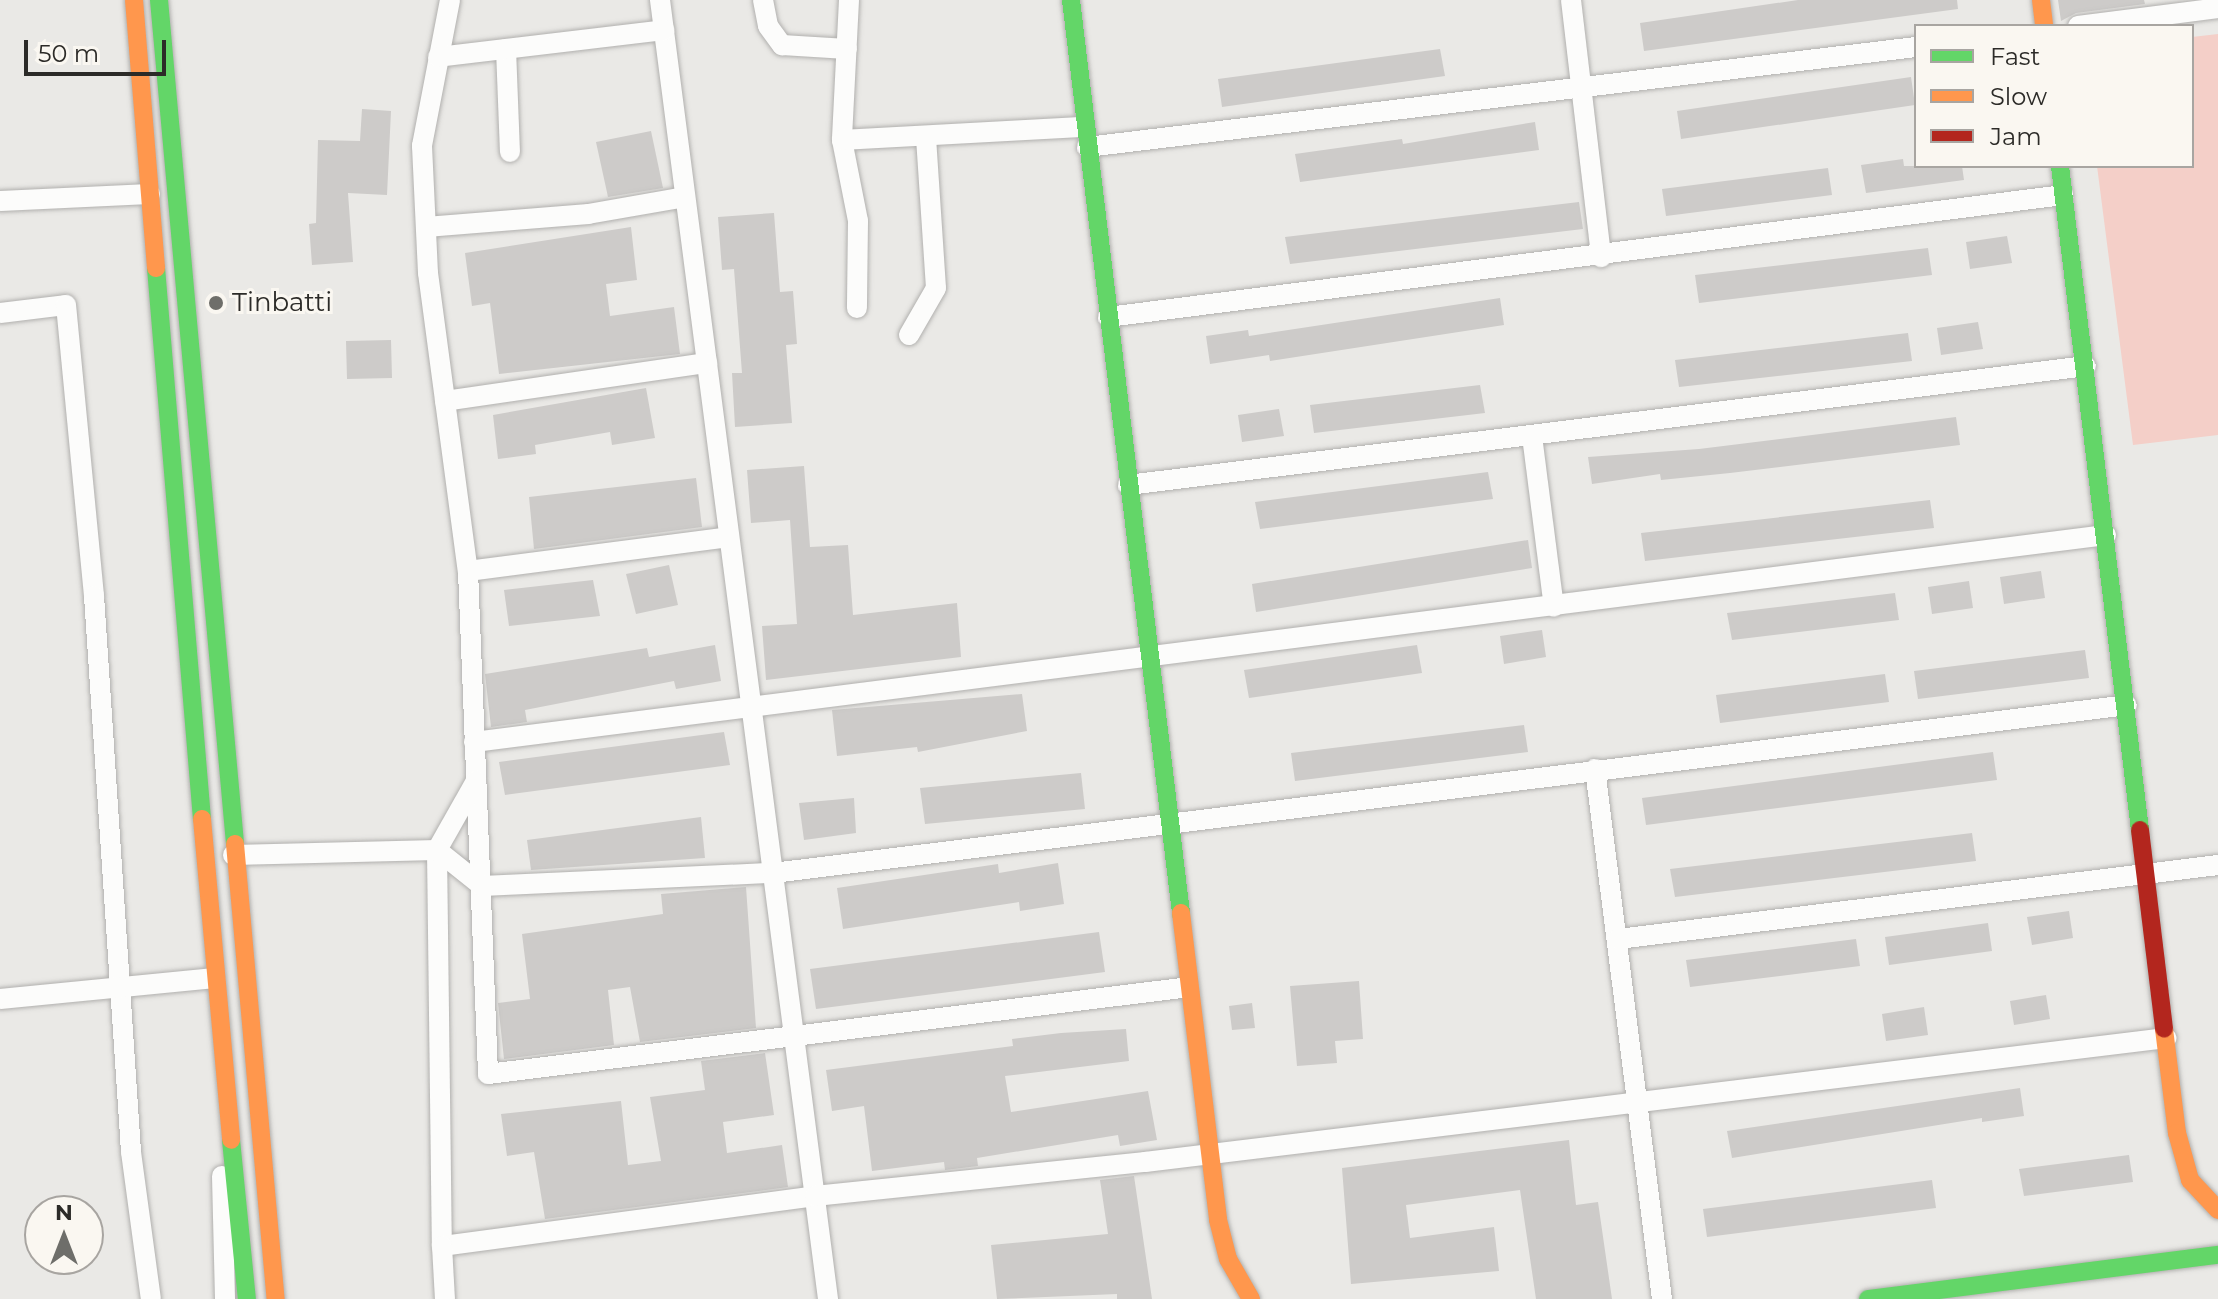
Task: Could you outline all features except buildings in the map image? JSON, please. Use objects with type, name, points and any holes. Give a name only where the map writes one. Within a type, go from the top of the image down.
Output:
[{"type":"main road","points":[[134,0],[222,1060],[247,1299]]},
{"type":"main road","points":[[159,0],[169,117],[192,181],[206,305],[214,464],[206,526],[233,855],[276,1299]]},
{"type":"main road","points":[[1071,0],[1210,1152],[1222,1239],[1248,1298]]},
{"type":"main road","points":[[2041,0],[2044,24]]},
{"type":"main road","points":[[2060,168],[2184,1165],[2197,1190],[2218,1210]]},
{"type":"main road","points":[[1868,1299],[2007,1290],[2218,1255]]},
{"type":"street","points":[[450,0],[422,146],[426,227],[468,571],[488,1074],[1189,987]]},
{"type":"street","points":[[660,0],[828,1299]]},
{"type":"street","points":[[763,0],[768,26],[782,45],[847,49]]},
{"type":"street","points":[[849,0],[842,140],[860,235],[854,270],[857,308]]},
{"type":"street","points":[[1571,0],[1601,257]]},
{"type":"street","points":[[2094,24],[2218,8]]},
{"type":"street","points":[[438,57],[664,30]]},
{"type":"street","points":[[842,140],[926,136],[1086,137],[1582,90],[1914,47]]},
{"type":"street","points":[[506,49],[510,152]]},
{"type":"street","points":[[909,335],[936,288],[926,136]]},
{"type":"street","points":[[0,201],[150,194]]},
{"type":"street","points":[[1108,317],[1601,257],[2063,195]]},
{"type":"street","points":[[426,227],[588,214],[685,197]]},
{"type":"street","points":[[0,313],[66,305],[94,596],[131,1152],[151,1299]]},
{"type":"street","points":[[445,401],[707,363]]},
{"type":"street","points":[[1128,485],[2086,366]]},
{"type":"street","points":[[1532,436],[1554,607]]},
{"type":"street","points":[[474,742],[2106,535]]},
{"type":"street","points":[[468,571],[729,537]]},
{"type":"street","points":[[233,855],[437,850],[482,886],[773,873],[1168,821],[2127,705]]},
{"type":"street","points":[[1595,769],[1618,939],[1634,1104],[1662,1299]]},
{"type":"street","points":[[445,1299],[437,850],[476,781]]},
{"type":"street","points":[[1618,939],[2218,865]]},
{"type":"street","points":[[0,999],[215,978]]},
{"type":"street","points":[[442,1246],[815,1196],[1634,1104],[2167,1038]]},
{"type":"street","points":[[222,1060],[225,1299]]},
{"type":"shaded area","points":[[2218,34],[2218,435],[2133,445],[2097,168],[2194,168],[2194,37]]},
{"type":"traffic: fast","points":[[159,0],[235,844]]},
{"type":"traffic: fast","points":[[1071,0],[1181,913]]},
{"type":"traffic: fast","points":[[2060,168],[2140,830]]},
{"type":"traffic: fast","points":[[156,268],[202,819]]},
{"type":"traffic: fast","points":[[231,1140],[247,1299]]},
{"type":"traffic: fast","points":[[1868,1299],[2218,1255]]},
{"type":"traffic: slow","points":[[134,0],[156,268]]},
{"type":"traffic: slow","points":[[2041,0],[2044,24]]},
{"type":"traffic: slow","points":[[202,819],[231,1140]]},
{"type":"traffic: slow","points":[[235,844],[276,1299]]},
{"type":"traffic: slow","points":[[1181,913],[1218,1220],[1228,1259],[1251,1299]]},
{"type":"traffic: slow","points":[[2164,1029],[2177,1133],[2190,1180],[2218,1210]]},
{"type":"traffic: jam","points":[[2140,830],[2164,1029]]},
{"type":"place","name":"Tinbatti","points":[[216,303]]}]
